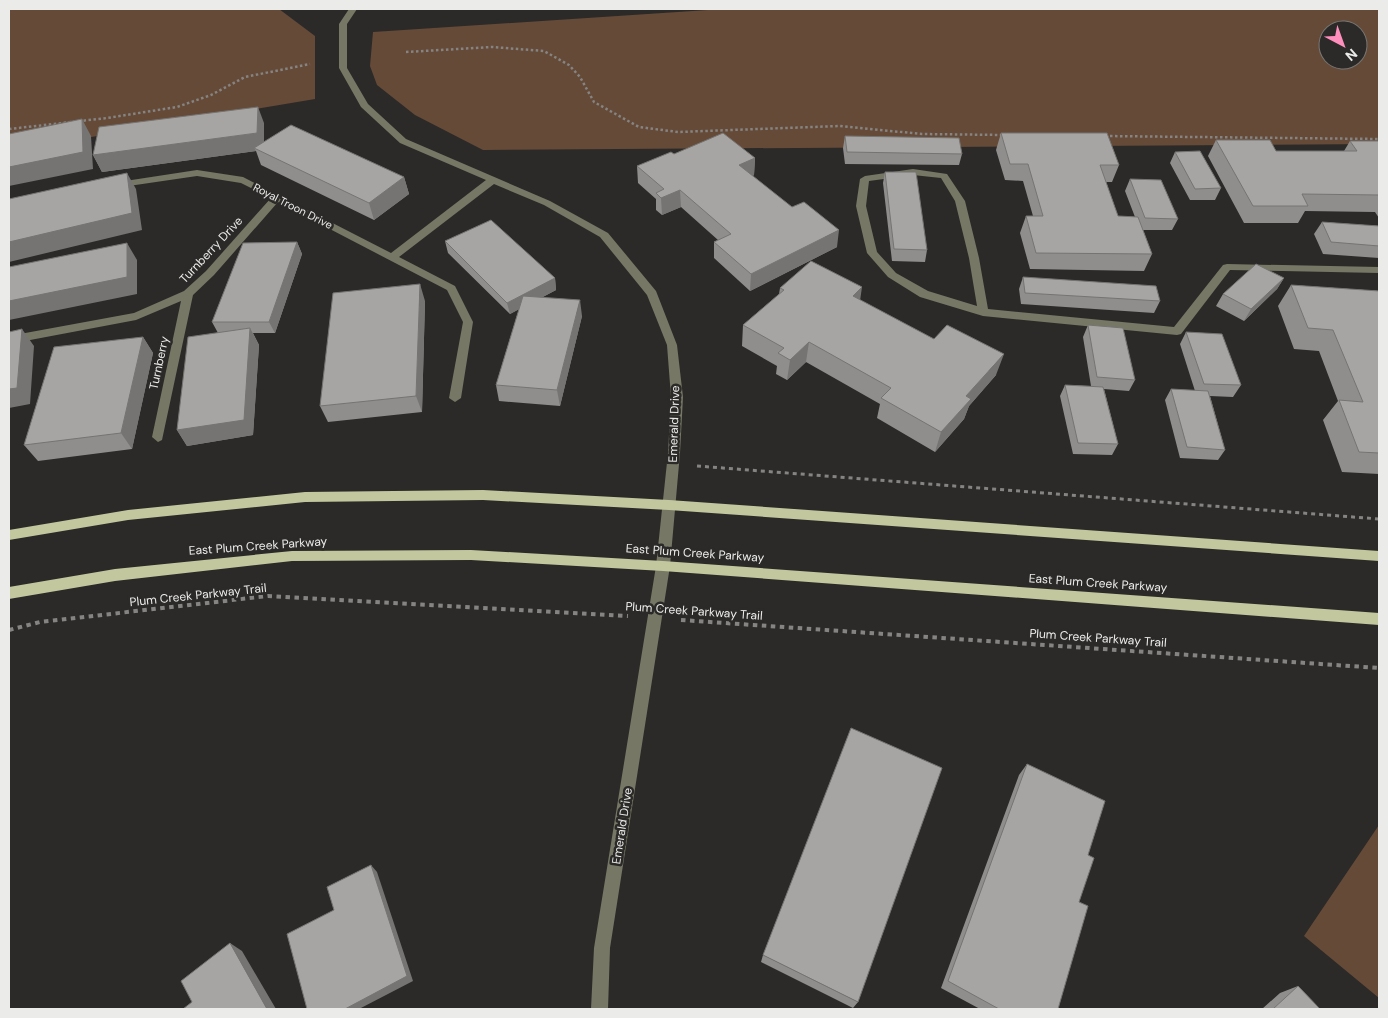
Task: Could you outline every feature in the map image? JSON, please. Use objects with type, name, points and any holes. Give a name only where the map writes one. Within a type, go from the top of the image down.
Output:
[{"type":"main road","points":[[9,534],[128,515],[305,497],[483,495],[669,504],[1379,556]]},
{"type":"main road","name":"East Plum Creek Parkway","points":[[9,593],[115,575],[292,556],[471,555],[663,566],[1379,619]]},
{"type":"street","name":"Emerald Drive","points":[[354,9],[343,24],[343,68],[364,105],[403,141],[546,203],[604,235],[652,294],[672,345],[677,397],[673,464],[663,566],[602,948],[600,1009]]},
{"type":"street","points":[[983,312],[974,258],[960,202],[944,176],[913,172],[865,179],[862,206],[872,252],[892,275],[924,294],[983,312],[1177,332],[1227,267],[1379,270]]},
{"type":"street","name":"Royal Troon Drive","points":[[100,187],[198,173],[243,180],[451,288],[468,322],[455,398]]},
{"type":"street","points":[[391,258],[491,180]]},
{"type":"street","name":"Turnberry Drive","points":[[9,340],[136,316],[188,294],[210,273],[277,197]]},
{"type":"street","name":"Turnberry","points":[[158,437],[188,294]]},
{"type":"path","points":[[406,52],[492,47],[544,51],[570,65],[580,77],[594,102],[639,127],[678,132],[839,126],[922,134],[1011,135]]},
{"type":"path","points":[[9,129],[107,118],[176,107],[211,95],[245,77],[310,64]]},
{"type":"path","points":[[1101,136],[1379,139]]},
{"type":"path","points":[[673,464],[1379,519]]},
{"type":"path","name":"Plum Creek Parkway Trail","points":[[9,630],[40,622],[268,596],[655,618],[1379,668]]},
{"type":"shaded area","points":[[9,9],[279,9],[315,36],[315,99],[9,151]]},
{"type":"shaded area","points":[[723,9],[1379,9],[1379,144],[483,150],[415,115],[377,85],[370,66],[373,32]]},
{"type":"shaded area","points":[[1379,825],[1379,998],[1304,936]]},
{"type":"building","points":[[258,107],[257,133],[93,155],[99,127]]},
{"type":"building","points":[[82,119],[83,152],[9,167],[9,134]]},
{"type":"building","points":[[291,125],[404,177],[369,203],[254,148]]},
{"type":"building","points":[[723,133],[755,158],[739,165],[792,207],[804,202],[839,230],[751,274],[714,242],[731,234],[680,190],[661,198],[656,193],[664,189],[637,166],[671,152],[674,154]]},
{"type":"building","points":[[1001,133],[1107,133],[1119,165],[1100,165],[1118,216],[1138,217],[1152,254],[1036,253],[1026,216],[1043,216],[1028,164],[1010,164]]},
{"type":"building","points":[[845,136],[959,138],[962,154],[847,152]]},
{"type":"building","points":[[1216,140],[1270,140],[1276,151],[1357,151],[1350,141],[1379,141],[1379,195],[1302,194],[1308,206],[1253,206]]},
{"type":"building","points":[[1200,151],[1221,188],[1195,189],[1175,152]]},
{"type":"building","points":[[885,172],[916,172],[927,250],[894,249]]},
{"type":"building","points":[[127,173],[132,213],[9,242],[9,199]]},
{"type":"building","points":[[1130,179],[1161,180],[1178,219],[1145,218]]},
{"type":"building","points":[[491,220],[555,278],[507,303],[445,241]]},
{"type":"building","points":[[1322,222],[1379,226],[1379,246],[1331,242]]},
{"type":"building","points":[[297,242],[269,322],[212,322],[243,243]]},
{"type":"building","points":[[127,243],[127,277],[9,301],[9,267]]},
{"type":"building","points":[[811,261],[862,287],[853,296],[934,339],[947,325],[1004,354],[966,396],[971,399],[941,432],[881,398],[891,388],[809,342],[790,360],[778,353],[784,348],[743,325],[784,290],[780,288]]},
{"type":"building","points":[[1256,264],[1284,278],[1251,309],[1223,294]]},
{"type":"building","points":[[1023,277],[1156,286],[1160,301],[1025,293]]},
{"type":"building","points":[[420,284],[416,396],[320,406],[333,293]]},
{"type":"building","points":[[1291,285],[1379,291],[1379,453],[1359,452],[1339,400],[1363,402],[1333,330],[1308,328]]},
{"type":"building","points":[[523,296],[580,300],[557,390],[496,385]]},
{"type":"building","points":[[1088,325],[1123,328],[1135,380],[1097,377]]},
{"type":"building","points":[[250,328],[244,420],[177,430],[188,337]]},
{"type":"building","points":[[22,329],[17,388],[9,389],[9,332]]},
{"type":"building","points":[[1186,332],[1222,334],[1241,385],[1204,384]]},
{"type":"building","points":[[143,337],[121,433],[24,445],[54,347]]},
{"type":"building","points":[[1065,385],[1103,387],[1118,444],[1078,443]]},
{"type":"building","points":[[1171,389],[1208,391],[1225,450],[1187,447]]},
{"type":"building","points":[[851,728],[942,768],[858,1002],[763,955]]},
{"type":"building","points":[[1027,764],[1105,801],[1088,855],[1094,858],[1079,902],[1088,906],[1058,1009],[999,1009],[948,981]]},
{"type":"building","points":[[371,865],[407,976],[345,1009],[307,1009],[287,934],[334,910],[327,887]]},
{"type":"building","points":[[230,943],[267,1009],[183,1009],[192,1002],[181,981]]},
{"type":"building","points":[[1298,986],[1320,1009],[1273,1009]]}]
